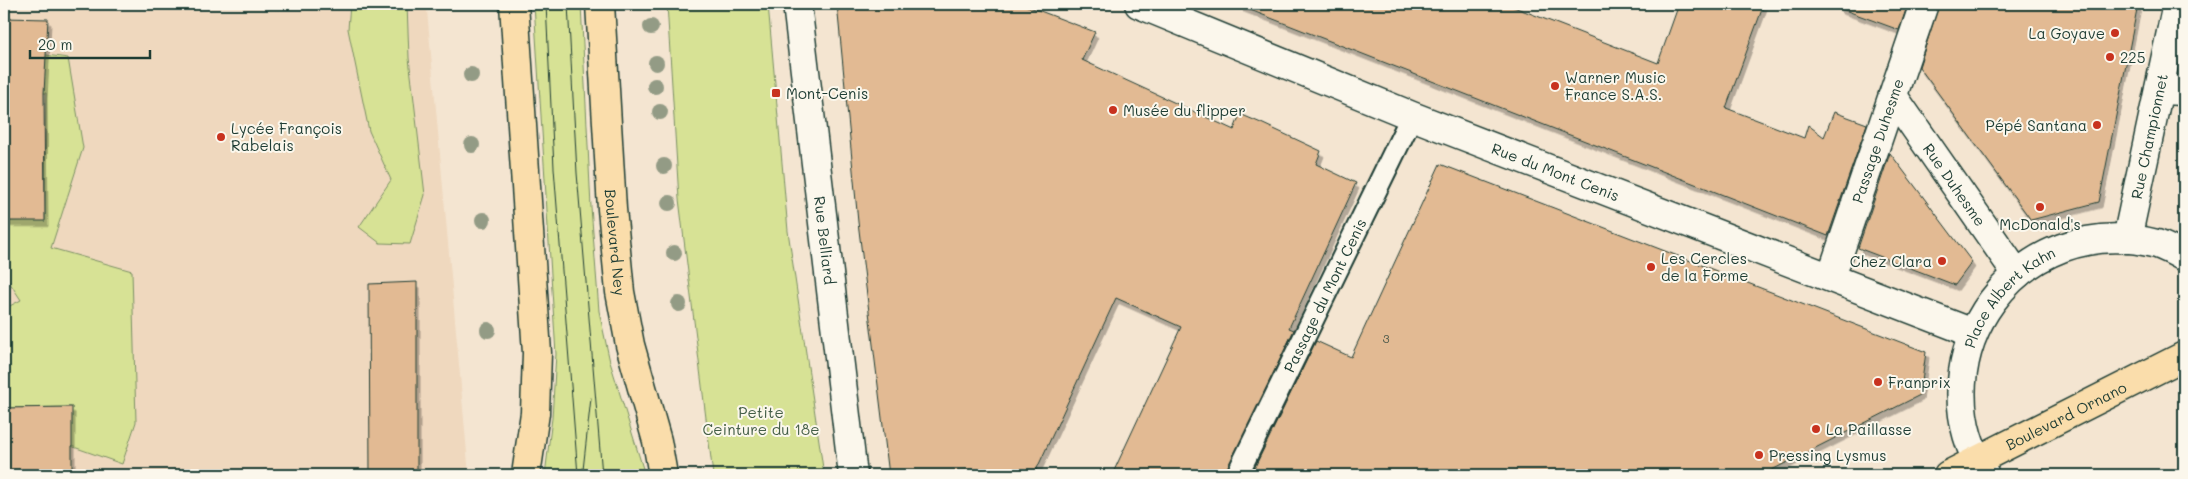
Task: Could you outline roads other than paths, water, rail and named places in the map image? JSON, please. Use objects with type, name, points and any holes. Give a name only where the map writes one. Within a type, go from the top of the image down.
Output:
[{"type":"main road","points":[[514,4],[537,353],[535,413],[526,475]]},
{"type":"main road","name":"Boulevard Ney","points":[[600,4],[612,209],[620,292],[636,368],[657,441],[663,475]]},
{"type":"main road","name":"Boulevard Ornano","points":[[1948,475],[1981,468],[2184,356]]},
{"type":"street","name":"Rue Belliard","points":[[797,4],[853,475]]},
{"type":"street","name":"Rue du Mont Cenis","points":[[1139,4],[1412,116],[1831,277],[1973,334]]},
{"type":"street","name":"Passage Duhesme","points":[[1831,277],[1924,4]]},
{"type":"street","name":"Rue Championnet","points":[[2127,239],[2171,90],[2176,4]]},
{"type":"street","name":"Rue Duhesme","points":[[1893,96],[2017,274]]},
{"type":"street","name":"Place Albert Kahn","points":[[1981,468],[1965,429],[1960,388],[1973,334],[1992,301],[2017,274],[2041,258],[2068,246],[2097,239],[2127,239],[2158,244],[2184,257]]},
{"type":"lane","name":"Passage du Mont Cenis","points":[[1237,475],[1412,116]]},
{"type":"tram line","points":[[546,4],[554,168],[578,475]]},
{"type":"tram line","points":[[568,4],[577,173],[602,475]]},
{"type":"tram line","points":[[583,470],[591,398]]},
{"type":"place","name":"La Goyave","points":[[2115,33]]},
{"type":"place","name":"225","points":[[2110,57]]},
{"type":"place","name":"Warner Music France S.A.S.","points":[[1555,86]]},
{"type":"place","name":"Mont-Cenis","points":[[776,93]]},
{"type":"place","name":"Musée du flipper","points":[[1113,110]]},
{"type":"place","name":"Pépé Santana","points":[[2097,125]]},
{"type":"place","name":"Lycée François Rabelais","points":[[221,137]]},
{"type":"place","name":"McDonald's","points":[[2040,207]]},
{"type":"place","name":"Chez Clara","points":[[1942,261]]},
{"type":"place","name":"Les Cercles de la Forme","points":[[1651,267]]},
{"type":"place","name":"Franprix","points":[[1878,382]]},
{"type":"place","name":"La Paillasse","points":[[1816,429]]},
{"type":"place","name":"Pressing Lysmus","points":[[1759,455]]},
{"type":"park label","name":"Petite Ceinture du 18e","points":[[761,420]]}]
